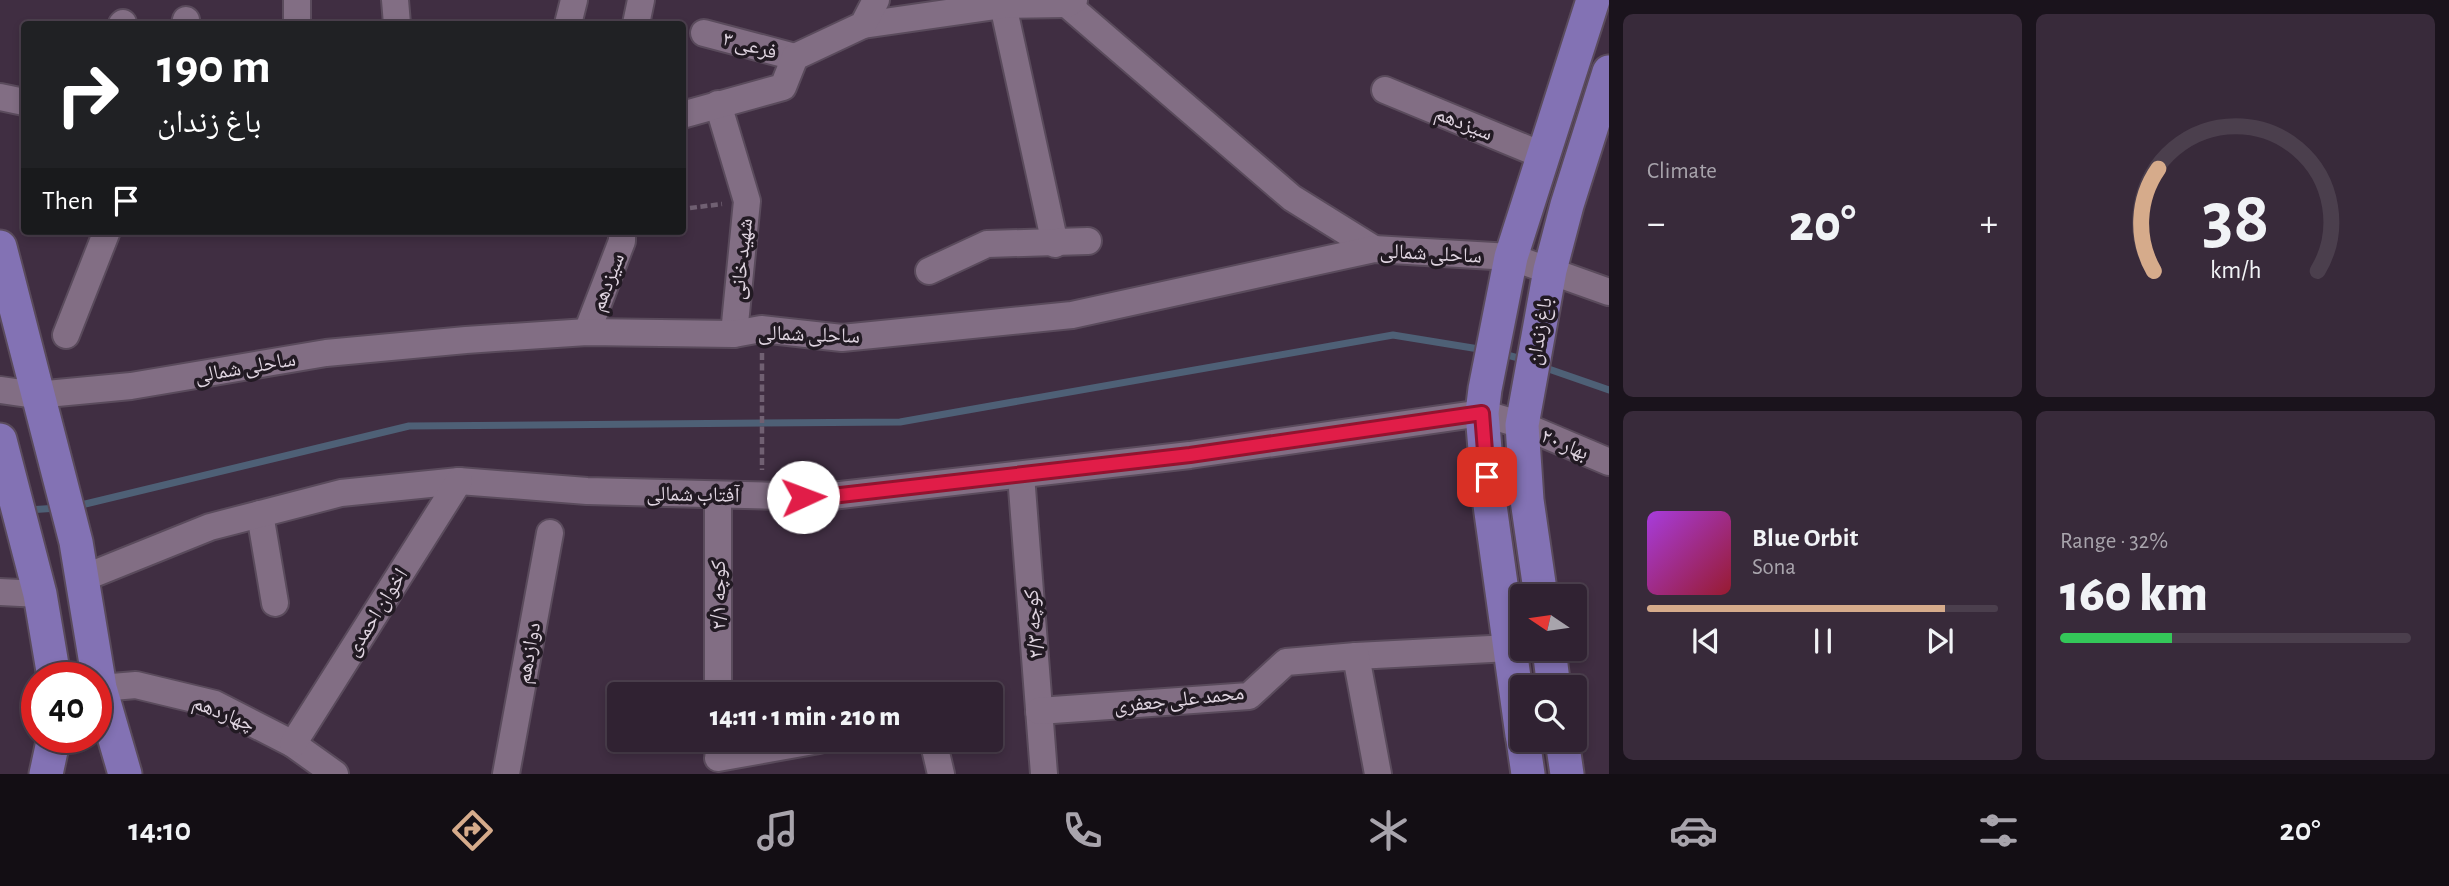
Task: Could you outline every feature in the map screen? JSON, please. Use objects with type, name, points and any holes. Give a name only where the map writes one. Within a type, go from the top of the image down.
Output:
[{"type":"main road","name":"باغ زندان","points":[[1510,648],[1489,498],[1483,401],[1511,257],[1593,0]]},
{"type":"main road","name":"باغ زندان","points":[[1539,584],[1527,500],[1524,412],[1547,284],[1567,205],[1609,72]]},
{"type":"main road","points":[[0,247],[76,542],[95,662]]},
{"type":"main road","points":[[0,441],[40,594],[51,662]]},
{"type":"main road","points":[[112,729],[125,774]]},
{"type":"main road","points":[[1525,752],[1528,774]]},
{"type":"main road","points":[[1564,752],[1567,774]]},
{"type":"main road","points":[[48,772],[51,753]]},
{"type":"street","points":[[297,0],[297,21]]},
{"type":"street","points":[[395,0],[397,21]]},
{"type":"street","points":[[569,21],[574,0]]},
{"type":"street","points":[[637,21],[641,0]]},
{"type":"street","points":[[863,25],[876,0]]},
{"type":"street","points":[[686,114],[783,86],[795,57],[863,25],[1003,5],[1068,2],[1292,198],[1374,249]]},
{"type":"street","points":[[1003,5],[1055,244]]},
{"type":"street","name":"فرعی ۳","points":[[704,33],[795,57]]},
{"type":"street","name":"سیزدهم","points":[[1385,90],[1544,156]]},
{"type":"street","points":[[0,97],[21,101]]},
{"type":"street","name":"شهید خانی","points":[[718,104],[747,201],[734,334]]},
{"type":"street","points":[[66,335],[105,235]]},
{"type":"street","name":"سیزدهم","points":[[587,332],[622,235]]},
{"type":"street","points":[[929,271],[987,244],[1088,242]]},
{"type":"street","name":"ساحلی شمالی","points":[[0,390],[36,395],[131,386],[326,353],[466,340],[587,332],[734,334],[761,329],[842,338],[1072,315],[1374,249],[1511,257],[1547,284],[1609,292]]},
{"type":"street","name":"بهار ۲۰","points":[[1483,401],[1524,412],[1609,462]]},
{"type":"street","name":"آفتاب شمالی","points":[[81,579],[210,527],[341,493],[459,481],[587,491],[823,497],[1190,455],[1483,401]]},
{"type":"street","name":"کوچه ۲/۳","points":[[1021,474],[1044,774]]},
{"type":"street","name":"اخوان احمدی","points":[[293,744],[459,481]]},
{"type":"street","name":"کوچه ۲/۱","points":[[718,495],[718,682]]},
{"type":"street","points":[[260,514],[275,603]]},
{"type":"street","name":"دوازدهم","points":[[506,774],[550,533]]},
{"type":"street","points":[[0,593],[40,594]]},
{"type":"street","name":"محمد علی جعفری","points":[[1039,711],[1249,696],[1286,662],[1510,648]]},
{"type":"street","points":[[1356,656],[1378,774]]},
{"type":"street","name":"چهاردهم","points":[[112,687],[136,685],[215,704],[293,744],[335,774]]},
{"type":"street","points":[[718,758],[752,752]]},
{"type":"street","points":[[936,752],[941,774]]},
{"type":"path","points":[[690,208],[747,201]]},
{"type":"path","points":[[762,362],[762,475]]},
{"type":"waterway","points":[[77,506],[409,426],[900,422],[1393,335],[1485,350]]},
{"type":"waterway","points":[[1500,353],[1526,360]]},
{"type":"waterway","points":[[1540,366],[1609,390]]},
{"type":"waterway","points":[[28,510],[58,508]]},
{"type":"route","points":[[803,497],[823,497],[1190,455],[1482,413],[1487,477]]}]
